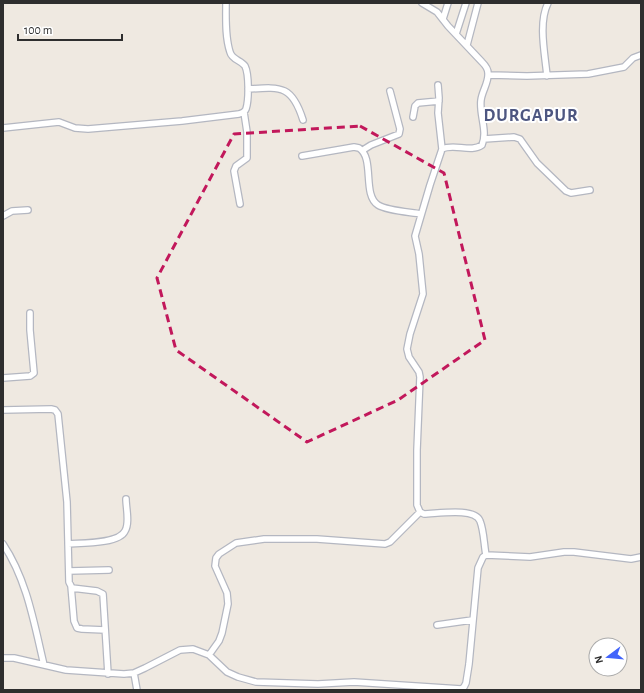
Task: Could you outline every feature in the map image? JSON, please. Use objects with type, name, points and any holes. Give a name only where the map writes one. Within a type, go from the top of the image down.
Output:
[{"type":"street","points":[[226,3],[229,50],[233,58],[243,64],[246,68],[248,89],[246,109],[244,112],[247,132],[247,158],[236,166],[234,171],[240,204]]},
{"type":"street","points":[[422,3],[434,9],[487,68],[488,75],[481,102],[484,139],[482,145],[480,147],[449,147],[442,149]]},
{"type":"street","points":[[443,19],[448,3]]},
{"type":"street","points":[[456,34],[466,3]]},
{"type":"street","points":[[467,45],[478,3]]},
{"type":"street","points":[[547,76],[543,21],[545,8],[548,3]]},
{"type":"street","points":[[488,75],[547,76],[588,74],[618,69],[626,66],[633,58],[641,55]]},
{"type":"street","points":[[438,85],[438,113],[442,149],[415,236],[419,254],[423,294],[410,334],[407,349],[409,357],[419,372],[420,377],[417,450],[417,505],[420,512],[424,514],[464,512],[474,514],[480,521],[486,555]]},
{"type":"street","points":[[248,89],[277,88],[287,92],[296,102],[303,120]]},
{"type":"street","points":[[363,150],[371,145],[399,134],[400,129],[390,91]]},
{"type":"street","points":[[413,117],[415,106],[418,103],[438,101]]},
{"type":"street","points":[[3,128],[59,122],[75,128],[88,129],[182,122],[244,112]]},
{"type":"street","points":[[484,139],[514,137],[520,139],[537,163],[568,193],[590,190]]},
{"type":"street","points":[[302,156],[354,147],[363,150]]},
{"type":"street","points":[[363,150],[366,159],[370,188],[375,202],[384,208],[421,214]]},
{"type":"street","points":[[3,216],[12,211],[28,210]]},
{"type":"street","points":[[3,378],[30,376],[34,374],[30,313]]},
{"type":"street","points":[[3,410],[51,408],[57,411],[67,502],[69,571],[74,620],[77,628],[82,630],[105,630]]},
{"type":"street","points":[[68,544],[95,542],[120,537],[126,528],[126,499]]},
{"type":"street","points":[[209,655],[219,641],[222,633],[228,604],[227,593],[215,566],[216,558],[219,554],[236,543],[264,539],[317,539],[385,544],[390,542],[420,512]]},
{"type":"street","points":[[3,544],[22,579],[44,665]]},
{"type":"street","points":[[3,658],[14,658],[66,670],[124,674],[134,673],[180,650],[193,649],[209,655],[227,672],[256,682],[318,684],[354,682],[461,689],[466,683],[478,568],[483,557],[486,555],[530,557],[564,552],[631,559],[641,557]]},
{"type":"street","points":[[69,571],[109,570]]},
{"type":"street","points":[[70,586],[74,589],[97,591],[103,594],[108,674]]},
{"type":"street","points":[[436,625],[472,620]]},
{"type":"street","points":[[134,673],[137,690]]},
{"type":"highlighted area","points":[[360,126],[444,173],[485,340],[398,400],[307,442],[176,350],[157,278],[234,134]]},
{"type":"district","name":"DURGAPUR","points":[[531,115]]}]
